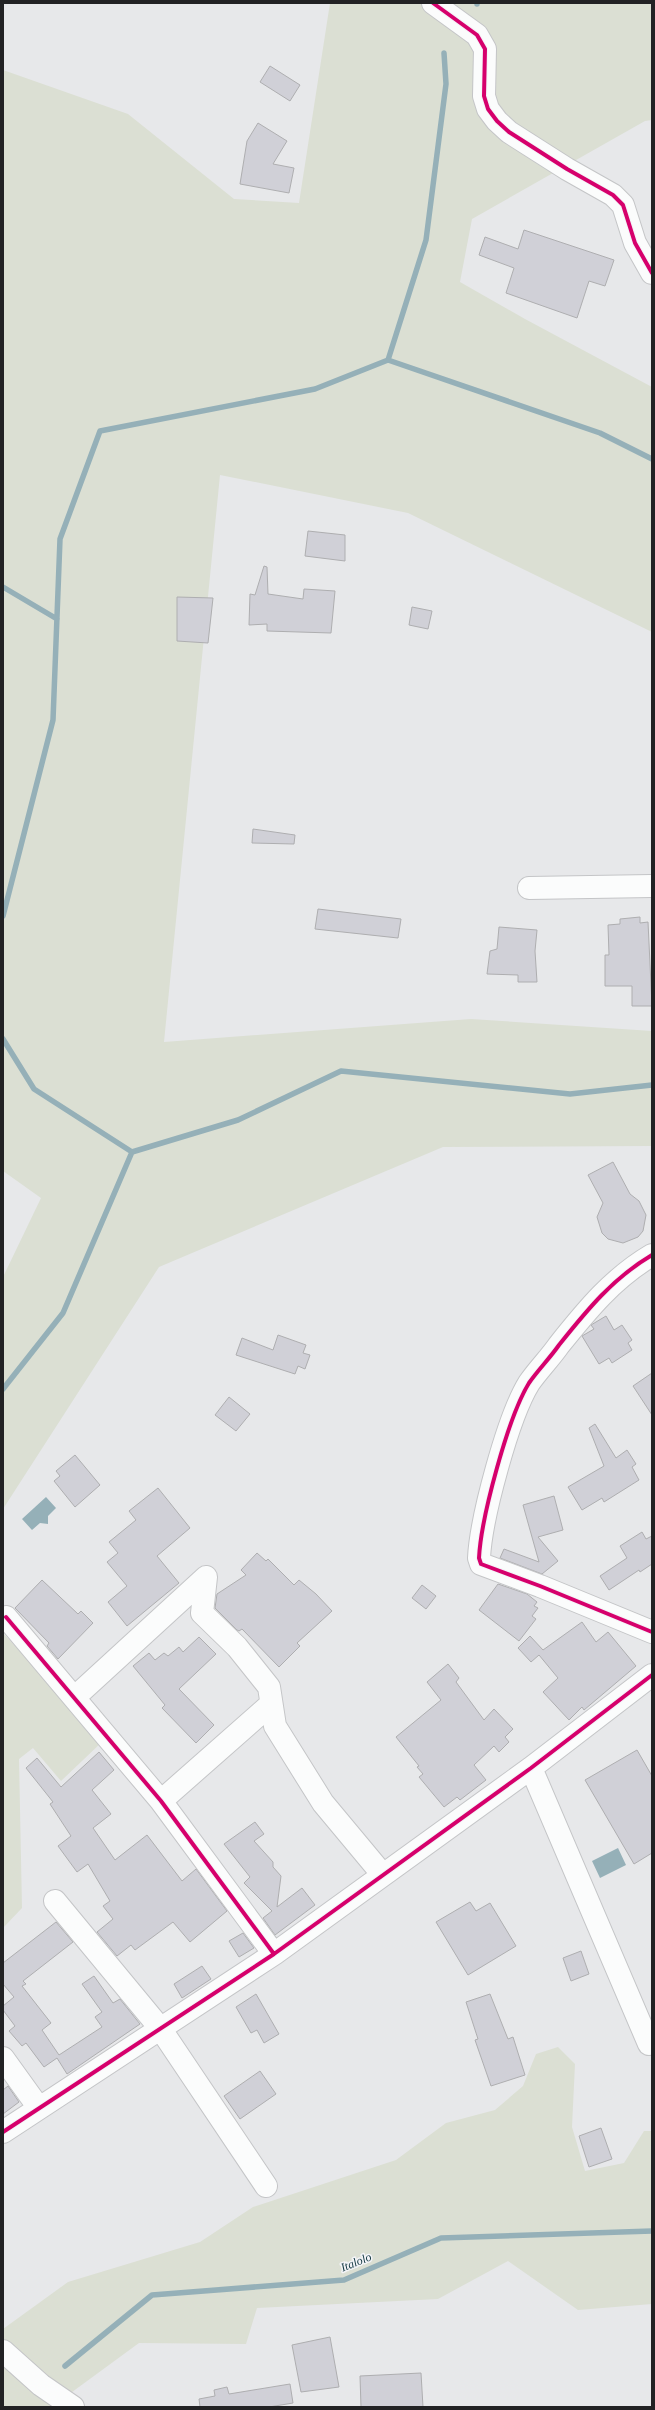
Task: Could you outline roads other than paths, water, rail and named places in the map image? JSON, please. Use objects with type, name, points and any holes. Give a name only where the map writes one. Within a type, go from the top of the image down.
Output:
[{"type":"street","points":[[433,3],[477,35],[485,49],[484,96],[488,109],[497,121],[508,132],[567,169],[613,195],[623,205],[635,243],[652,273]]},
{"type":"street","points":[[529,888],[652,886]]},
{"type":"street","points":[[652,1255],[610,1284],[529,1384],[514,1417],[489,1500],[479,1558],[482,1564],[491,1569],[540,1586],[652,1632]]},
{"type":"street","points":[[75,1697],[206,1577],[202,1613],[237,1648],[270,1687],[275,1726],[323,1802],[384,1874]]},
{"type":"street","points":[[6,1617],[75,1697],[161,1801],[274,1954]]},
{"type":"street","points":[[3,2132],[274,1954],[531,1768],[652,1676]]},
{"type":"street","points":[[161,1801],[271,1704]]},
{"type":"street","points":[[531,1768],[649,2044]]},
{"type":"street","points":[[55,1901],[160,2028],[266,2186]]},
{"type":"street","points":[[3,2058],[39,2108]]},
{"type":"street","points":[[3,2351],[41,2385],[73,2407]]},
{"type":"water","points":[[46,1497],[56,1508],[48,1516],[48,1524],[40,1523],[32,1530],[22,1519]]},
{"type":"water","points":[[618,1848],[626,1865],[600,1878],[592,1861]]},
{"type":"waterway","points":[[3,916],[53,720],[60,539],[100,431],[315,389],[388,360],[426,240],[446,84],[444,53]]},
{"type":"waterway","points":[[388,360],[600,433],[652,459]]},
{"type":"waterway","points":[[3,587],[57,619]]},
{"type":"waterway","points":[[3,1039],[34,1089],[132,1152],[63,1313],[3,1389]]},
{"type":"waterway","points":[[132,1152],[238,1120],[341,1071],[570,1094],[652,1085]]},
{"type":"waterway","name":"Italolo","points":[[65,2366],[152,2295],[344,2280],[441,2238],[652,2231]]}]
